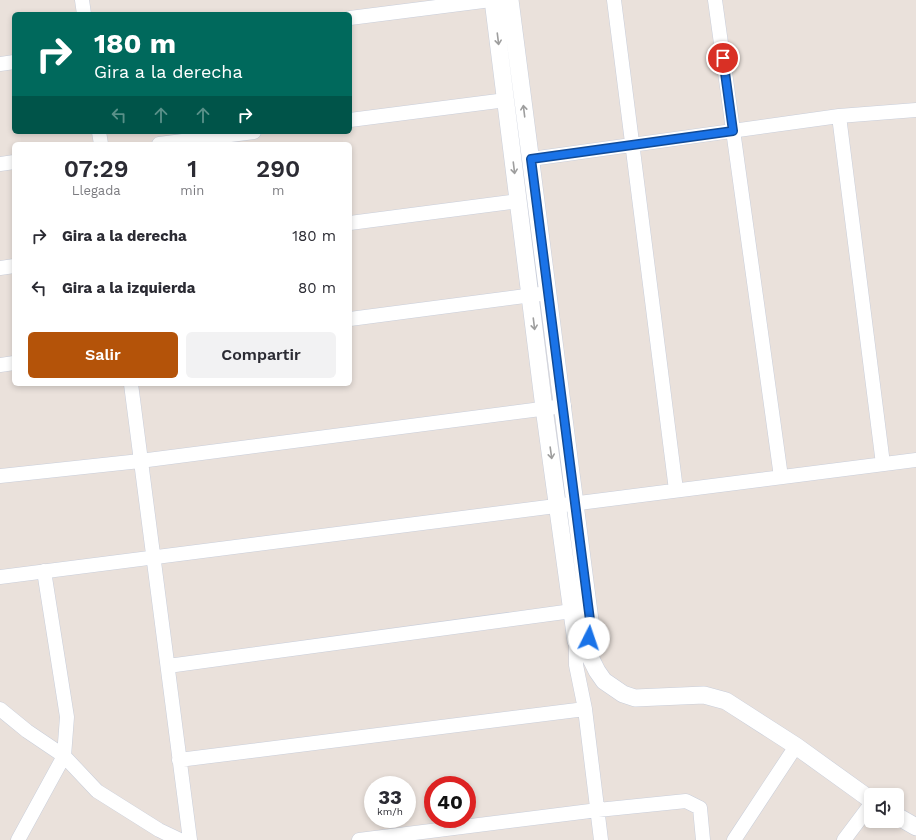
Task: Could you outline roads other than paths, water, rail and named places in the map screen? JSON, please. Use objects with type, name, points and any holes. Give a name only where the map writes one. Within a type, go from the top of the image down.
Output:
[{"type":"street","points":[[82,0],[84,12]]},
{"type":"street","points":[[352,18],[492,0],[531,295],[544,408],[572,611],[581,645],[596,671],[604,681],[623,694],[635,698],[695,695],[714,697],[737,706],[864,795]]},
{"type":"street","points":[[510,0],[564,406],[591,628],[581,645],[576,665],[585,709],[601,840]]},
{"type":"street","points":[[614,0],[676,490]]},
{"type":"street","points":[[715,0],[781,477]]},
{"type":"street","points":[[0,64],[12,62]]},
{"type":"street","points":[[352,120],[506,100]]},
{"type":"street","points":[[531,159],[839,116],[916,110]]},
{"type":"street","points":[[839,116],[883,464]]},
{"type":"street","points":[[175,142],[238,134]]},
{"type":"street","points":[[0,164],[12,162]]},
{"type":"street","points":[[352,223],[519,201]]},
{"type":"street","points":[[0,268],[12,266]]},
{"type":"street","points":[[352,319],[548,293]]},
{"type":"street","points":[[0,365],[12,363]]},
{"type":"street","points":[[131,386],[190,840]]},
{"type":"street","points":[[0,476],[140,461],[564,406]]},
{"type":"street","points":[[0,577],[916,460]]},
{"type":"street","points":[[18,840],[64,756],[67,717],[44,571]]},
{"type":"street","points":[[168,666],[572,611]]},
{"type":"street","points":[[0,709],[64,756],[97,791],[159,830],[180,840]]},
{"type":"street","points":[[179,760],[585,709]]},
{"type":"street","points":[[734,840],[796,746]]},
{"type":"street","points":[[359,840],[598,810],[686,801],[700,808],[703,840]]},
{"type":"street","points":[[844,840],[864,813]]},
{"type":"street","points":[[904,820],[916,827]]}]
